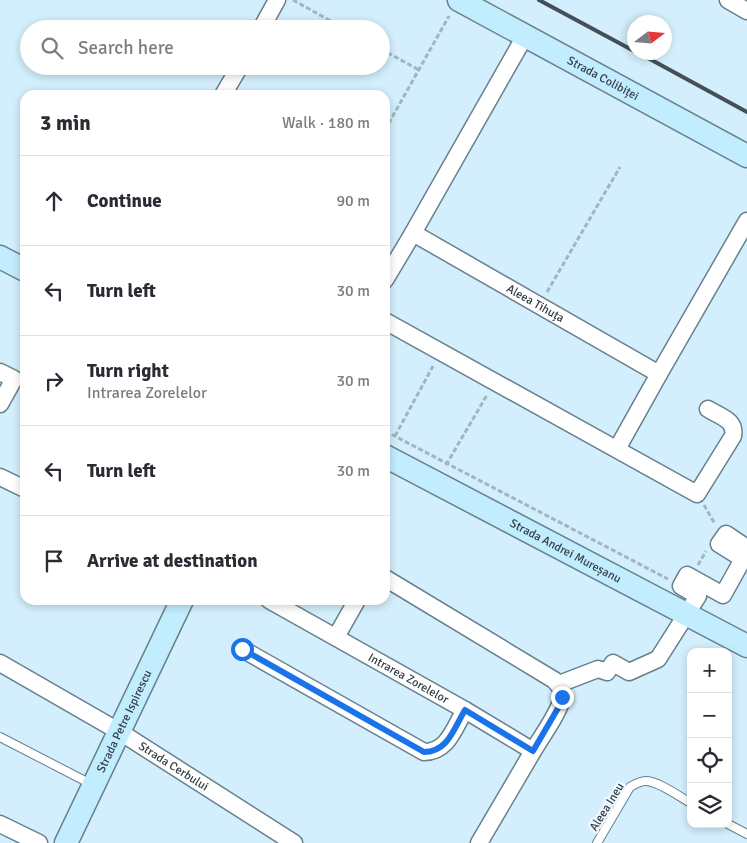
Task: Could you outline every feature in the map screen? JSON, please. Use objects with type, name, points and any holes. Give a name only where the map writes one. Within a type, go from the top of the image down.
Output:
[{"type":"street","points":[[266,20],[278,0]]},
{"type":"street","points":[[728,0],[747,11]]},
{"type":"street","name":"Strada Colibiței","points":[[456,4],[525,36],[747,156]]},
{"type":"street","points":[[390,272],[525,36]]},
{"type":"street","points":[[226,90],[235,75]]},
{"type":"street","points":[[617,449],[747,221]]},
{"type":"street","name":"Aleea Tihuța","points":[[413,233],[659,374]]},
{"type":"street","points":[[0,257],[20,267]]},
{"type":"street","points":[[390,324],[697,494],[734,436],[734,428],[731,423],[708,409]]},
{"type":"street","points":[[0,404],[13,379]]},
{"type":"street","name":"Strada Andrei Mureșanu","points":[[390,459],[747,646]]},
{"type":"street","points":[[0,477],[20,487]]},
{"type":"street","points":[[558,684],[598,669],[607,672],[613,663],[630,672],[658,659],[698,596],[681,586],[687,575],[723,595],[743,559],[720,544],[723,538],[726,534],[747,548]]},
{"type":"street","points":[[390,581],[537,670],[558,684],[562,690],[561,703],[479,843]]},
{"type":"street","name":"Strada Petre Ispirescu","points":[[66,843],[180,605]]},
{"type":"street","name":"Intrarea Zorelelor","points":[[278,605],[465,710],[533,751]]},
{"type":"street","points":[[336,637],[354,605]]},
{"type":"street","points":[[242,649],[424,752],[432,752],[444,746],[465,710]]},
{"type":"street","name":"Strada Cerbului","points":[[0,663],[120,732],[276,838],[294,843]]},
{"type":"street","points":[[0,824],[39,843]]},
{"type":"lane","points":[[0,737],[94,786]]},
{"type":"lane","name":"Aleea Ineu","points":[[597,843],[630,787],[639,782],[648,781],[687,801]]},
{"type":"lane","points":[[732,826],[747,834]]},
{"type":"path","points":[[293,0],[329,20]]},
{"type":"path","points":[[390,121],[456,4]]},
{"type":"path","points":[[390,54],[419,70]]},
{"type":"path","points":[[540,305],[620,167]]},
{"type":"path","points":[[395,436],[440,352]]},
{"type":"path","points":[[446,465],[495,382]]},
{"type":"path","points":[[390,434],[446,465],[681,586]]},
{"type":"path","points":[[697,494],[723,538]]},
{"type":"railway","points":[[539,0],[627,47]]},
{"type":"railway","points":[[652,60],[747,112]]},
{"type":"route","points":[[242,649],[424,752],[432,752],[444,746],[465,710],[533,751],[561,703],[562,697]]}]
